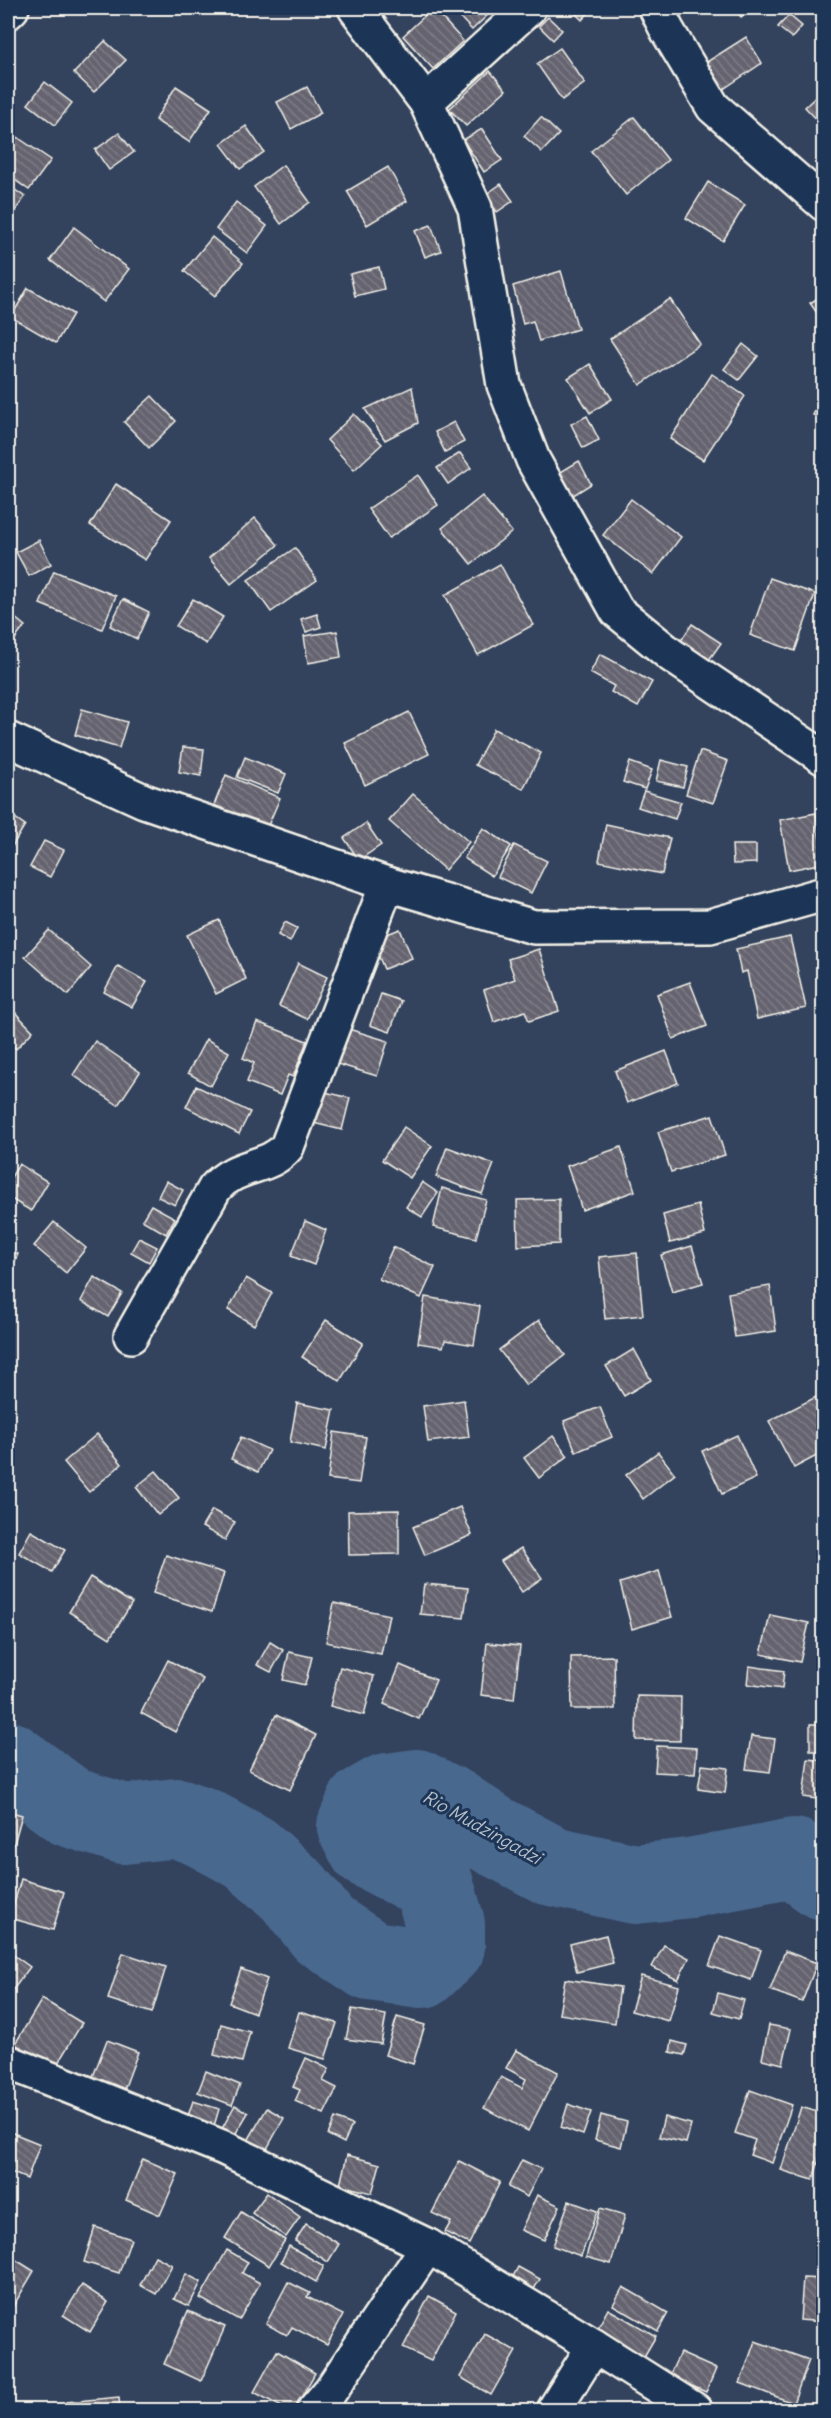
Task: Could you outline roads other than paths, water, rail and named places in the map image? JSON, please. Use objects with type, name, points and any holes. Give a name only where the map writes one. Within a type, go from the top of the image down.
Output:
[{"type":"street","points":[[8,12],[12,8]]},
{"type":"street","points":[[355,8],[426,102],[475,208],[504,385],[533,460],[617,611],[670,656],[824,758]]},
{"type":"street","points":[[426,102],[529,8]]},
{"type":"street","points":[[656,8],[713,106],[824,204]]},
{"type":"street","points":[[8,739],[144,801],[387,884],[534,927],[710,926],[824,894]]},
{"type":"street","points":[[131,1336],[215,1188],[227,1174],[273,1159],[287,1147],[387,884]]},
{"type":"street","points":[[8,2062],[224,2148],[428,2246],[695,2410]]},
{"type":"street","points":[[314,2410],[331,2390],[428,2246]]},
{"type":"street","points":[[554,2410],[594,2346]]},
{"type":"waterway","name":"Rio Mudzingadzi","points":[[8,1761],[70,1807],[124,1824],[177,1818],[202,1827],[250,1853],[293,1891],[324,1930],[371,1961],[422,1968],[445,1946],[445,1924],[433,1882],[369,1849],[357,1826],[366,1805],[387,1793],[416,1789],[451,1807],[493,1835],[552,1866],[635,1884],[690,1878],[794,1858],[824,1880]]}]
